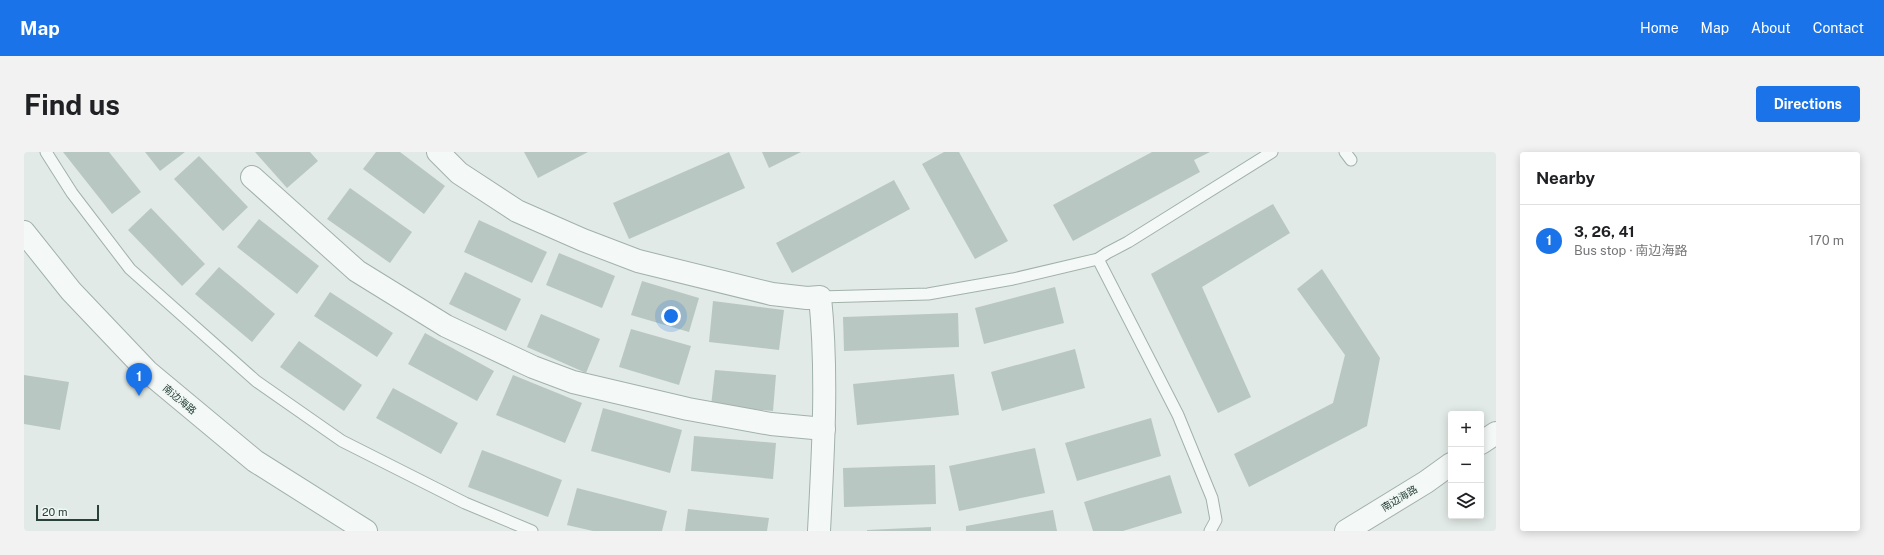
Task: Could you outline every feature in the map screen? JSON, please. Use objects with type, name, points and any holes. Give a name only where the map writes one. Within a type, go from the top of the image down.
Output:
[{"type":"street","points":[[439,152],[459,173],[517,211],[583,240],[638,261],[764,292],[807,298],[820,297],[824,330],[824,429],[819,531]]},
{"type":"street","points":[[252,177],[357,271],[446,326],[533,367],[573,382],[673,406],[771,424],[824,429]]},
{"type":"street","name":"南边海路","points":[[24,232],[71,291],[148,372],[255,462],[366,531]]},
{"type":"street","points":[[1484,441],[1496,433]]},
{"type":"street","name":"南边海路","points":[[1346,531],[1448,466]]},
{"type":"lane","points":[[46,152],[72,192],[130,269],[256,381],[342,441],[465,502],[532,531]]},
{"type":"lane","points":[[820,297],[928,294],[1013,279],[1098,259],[1128,242],[1272,152]]},
{"type":"lane","points":[[1098,259],[1178,416],[1212,498],[1216,520],[1210,531]]},
{"type":"building","points":[[63,152],[109,152],[141,192],[112,214]]},
{"type":"building","points":[[145,152],[185,152],[160,171]]},
{"type":"building","points":[[255,152],[310,152],[318,161],[287,188]]},
{"type":"building","points":[[376,152],[400,152],[445,186],[424,214],[363,169]]},
{"type":"building","points":[[524,152],[588,152],[538,178]]},
{"type":"building","points":[[729,152],[745,188],[629,239],[613,203]]},
{"type":"building","points":[[762,152],[801,152],[769,168]]},
{"type":"building","points":[[944,152],[959,152],[1008,241],[975,259],[922,164]]},
{"type":"building","points":[[1152,152],[1210,152],[1194,160],[1200,172],[1073,241],[1053,205]]},
{"type":"building","points":[[199,156],[248,207],[223,231],[174,179]]},
{"type":"building","points":[[894,180],[910,209],[792,273],[776,243]]},
{"type":"building","points":[[350,188],[412,232],[390,263],[327,219]]},
{"type":"building","points":[[1273,204],[1290,233],[1202,287],[1251,397],[1218,413],[1151,274]]},
{"type":"building","points":[[151,208],[205,264],[182,286],[128,230]]},
{"type":"building","points":[[259,219],[319,266],[297,294],[237,247]]},
{"type":"building","points":[[479,220],[547,252],[532,283],[464,252]]},
{"type":"building","points":[[559,253],[615,276],[602,308],[546,285]]},
{"type":"building","points":[[219,267],[275,314],[252,342],[195,294]]},
{"type":"building","points":[[1322,269],[1380,358],[1367,426],[1249,487],[1234,454],[1333,403],[1345,355],[1297,289]]},
{"type":"building","points":[[465,272],[521,299],[506,331],[449,304]]},
{"type":"building","points":[[642,281],[699,298],[689,332],[631,315]]},
{"type":"building","points":[[1055,287],[1064,323],[984,344],[975,308]]},
{"type":"building","points":[[330,292],[393,333],[377,357],[314,316]]},
{"type":"building","points":[[713,301],[784,310],[779,350],[709,342]]},
{"type":"building","points":[[958,313],[959,347],[844,351],[843,317]]},
{"type":"building","points":[[541,314],[600,339],[586,373],[527,347]]},
{"type":"building","points":[[631,329],[691,346],[679,385],[619,367]]},
{"type":"building","points":[[425,333],[494,371],[477,401],[408,364]]},
{"type":"building","points":[[299,341],[362,385],[344,411],[280,367]]},
{"type":"building","points":[[1075,349],[1085,388],[1002,411],[991,372]]},
{"type":"building","points":[[715,370],[776,375],[773,411],[711,406]]},
{"type":"building","points":[[954,374],[959,415],[857,425],[853,384]]},
{"type":"building","points":[[24,375],[69,382],[60,430],[24,424]]},
{"type":"building","points":[[513,375],[582,403],[565,443],[496,415]]},
{"type":"building","points":[[393,388],[458,423],[441,454],[376,418]]},
{"type":"building","points":[[603,408],[682,430],[670,473],[591,451]]},
{"type":"building","points":[[1151,418],[1161,456],[1077,481],[1065,443]]},
{"type":"building","points":[[694,436],[776,443],[773,479],[691,471]]},
{"type":"building","points":[[1035,448],[1045,493],[959,511],[949,466]]},
{"type":"building","points":[[482,450],[562,480],[548,517],[468,487]]},
{"type":"building","points":[[935,465],[936,504],[844,507],[843,468]]},
{"type":"building","points":[[1170,475],[1182,513],[1123,531],[1093,531],[1084,502]]},
{"type":"building","points":[[577,488],[667,511],[662,531],[593,531],[567,525]]},
{"type":"building","points":[[688,509],[769,518],[767,531],[685,531]]},
{"type":"building","points":[[1053,510],[1057,531],[966,531],[966,526]]},
{"type":"building","points":[[931,527],[931,531],[867,531],[867,530]]},
{"type":"place","name":"3, 26, 41","points":[[139,396]]}]
